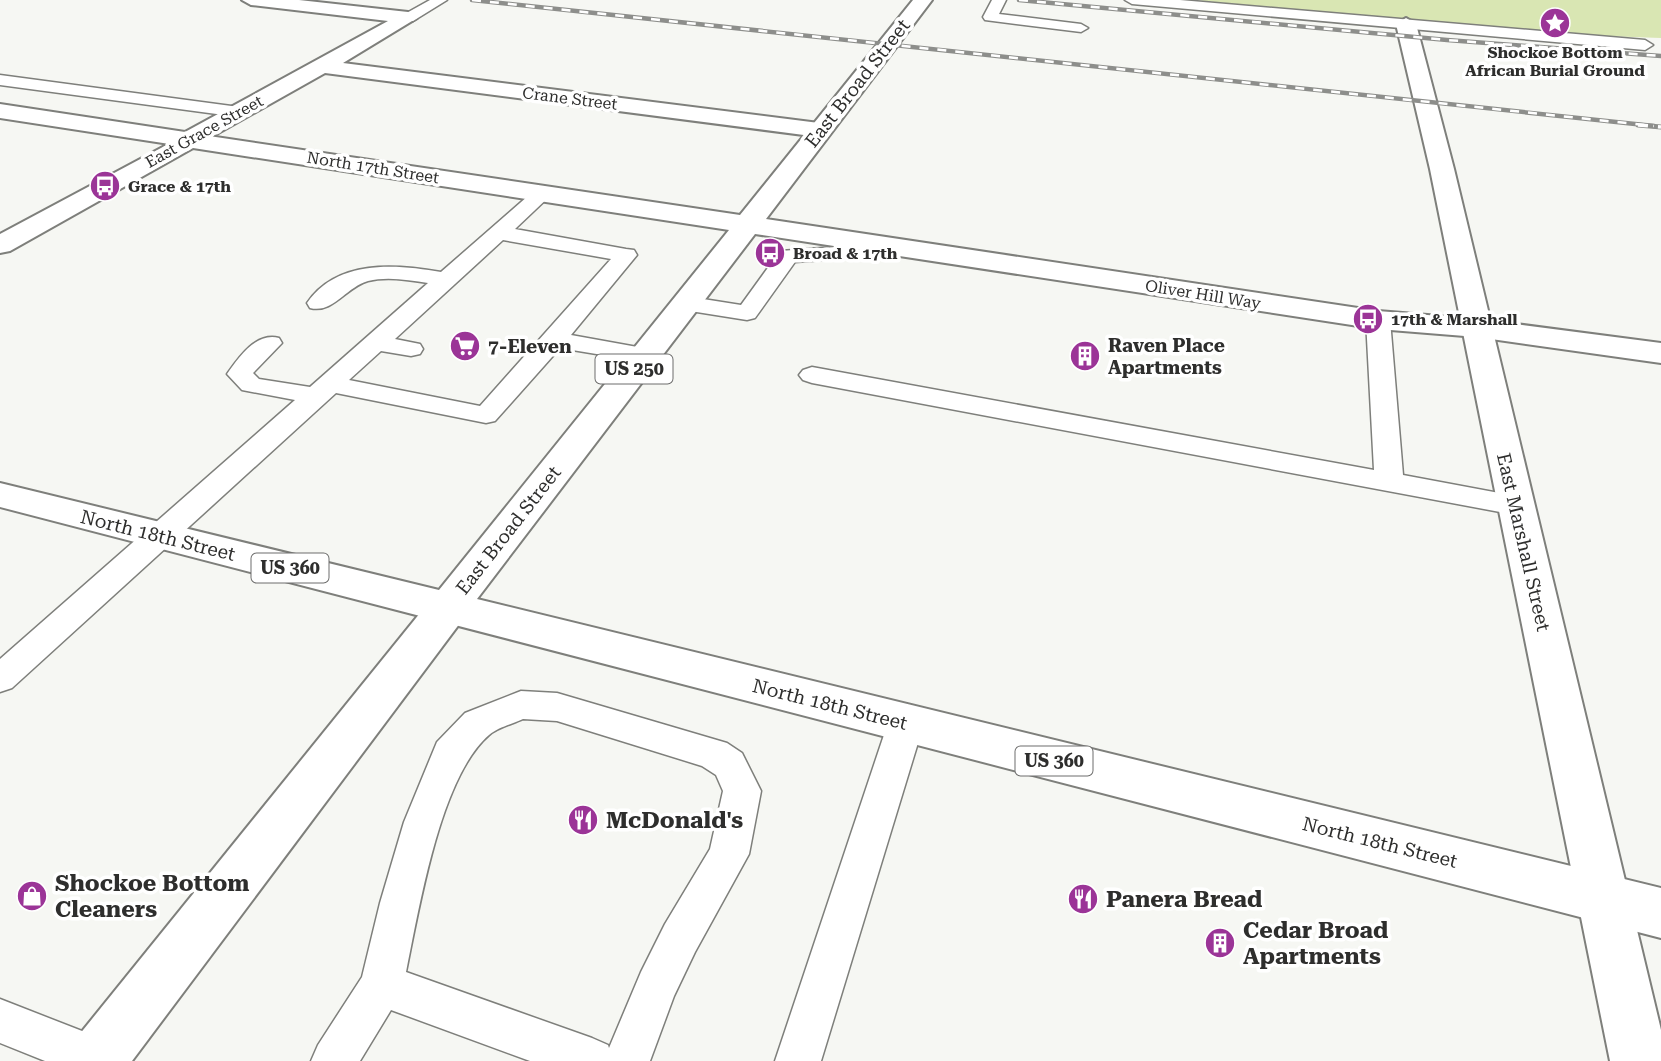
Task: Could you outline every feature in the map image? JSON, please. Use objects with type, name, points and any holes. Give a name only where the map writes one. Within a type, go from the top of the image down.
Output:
[{"type":"main road","points":[[251,0],[408,18]]},
{"type":"main road","name":"East Broad Street","points":[[98,1060],[684,303],[923,0]]},
{"type":"main road","name":"East Grace Street","points":[[0,245],[408,18]]},
{"type":"main road","name":"East Marshall Street","points":[[1406,24],[1442,169],[1639,1061]]},
{"type":"main road","name":"Crane Street","points":[[321,66],[819,130]]},
{"type":"main road","name":"North 17th Street","points":[[0,111],[746,224]]},
{"type":"main road","name":"Oliver Hill Way","points":[[746,224],[1378,320],[1477,328],[1661,353]]},
{"type":"main road","name":"North 18th Street","points":[[0,495],[1661,913]]},
{"type":"lane","points":[[408,18],[440,0]]},
{"type":"lane","points":[[999,0],[990,17],[1081,28]]},
{"type":"lane","points":[[1132,0],[1645,45]]},
{"type":"lane","points":[[0,80],[239,111]]},
{"type":"lane","points":[[0,679],[543,193]]},
{"type":"lane","points":[[270,342],[248,362],[240,374],[250,385],[323,390],[486,415],[577,313],[588,284],[626,255],[499,233]]},
{"type":"lane","points":[[684,303],[747,313],[788,256],[843,254],[852,240]]},
{"type":"lane","points":[[466,263],[497,268]]},
{"type":"lane","points":[[318,303],[346,282],[380,273],[400,272],[470,293]]},
{"type":"lane","points":[[552,308],[577,313]]},
{"type":"lane","points":[[1378,320],[1389,482]]},
{"type":"lane","points":[[554,340],[645,355]]},
{"type":"lane","points":[[376,342],[411,349]]},
{"type":"lane","points":[[500,364],[527,369]]},
{"type":"lane","points":[[812,374],[1516,505]]},
{"type":"lane","points":[[334,1061],[382,985],[400,903],[423,822],[450,754],[478,723],[522,705],[557,707],[701,750],[729,764],[742,791],[729,854],[680,938],[656,986],[627,1061]]},
{"type":"lane","points":[[797,1061],[906,723]]},
{"type":"lane","points":[[382,985],[592,1061]]},
{"type":"lane","points":[[0,1021],[98,1060]]},
{"type":"green space","name":"Shockoe Bottom African Burial Ground","points":[[1194,0],[1661,0],[1661,38],[1576,35]]},
{"type":"railway","points":[[472,0],[1654,126]]},
{"type":"railway","points":[[1019,0],[1447,40],[1661,56]]},
{"type":"railway","points":[[1638,125],[1661,127]]},
{"type":"place","name":"Shockoe Bottom African Burial Ground","points":[[1555,23]]},
{"type":"place","name":"Grace & 17th","points":[[105,186]]},
{"type":"place","name":"Broad & 17th","points":[[770,253]]},
{"type":"place","name":"17th & Marshall","points":[[1368,319]]},
{"type":"place","name":"7-Eleven","points":[[465,346]]},
{"type":"place","name":"Raven Place Apartments","points":[[1085,356]]},
{"type":"place","name":"McDonald's","points":[[583,820]]},
{"type":"place","name":"Shockoe Bottom Cleaners","points":[[32,896]]},
{"type":"place","name":"Panera Bread","points":[[1083,899]]},
{"type":"place","name":"Cedar Broad Apartments","points":[[1220,943]]}]
